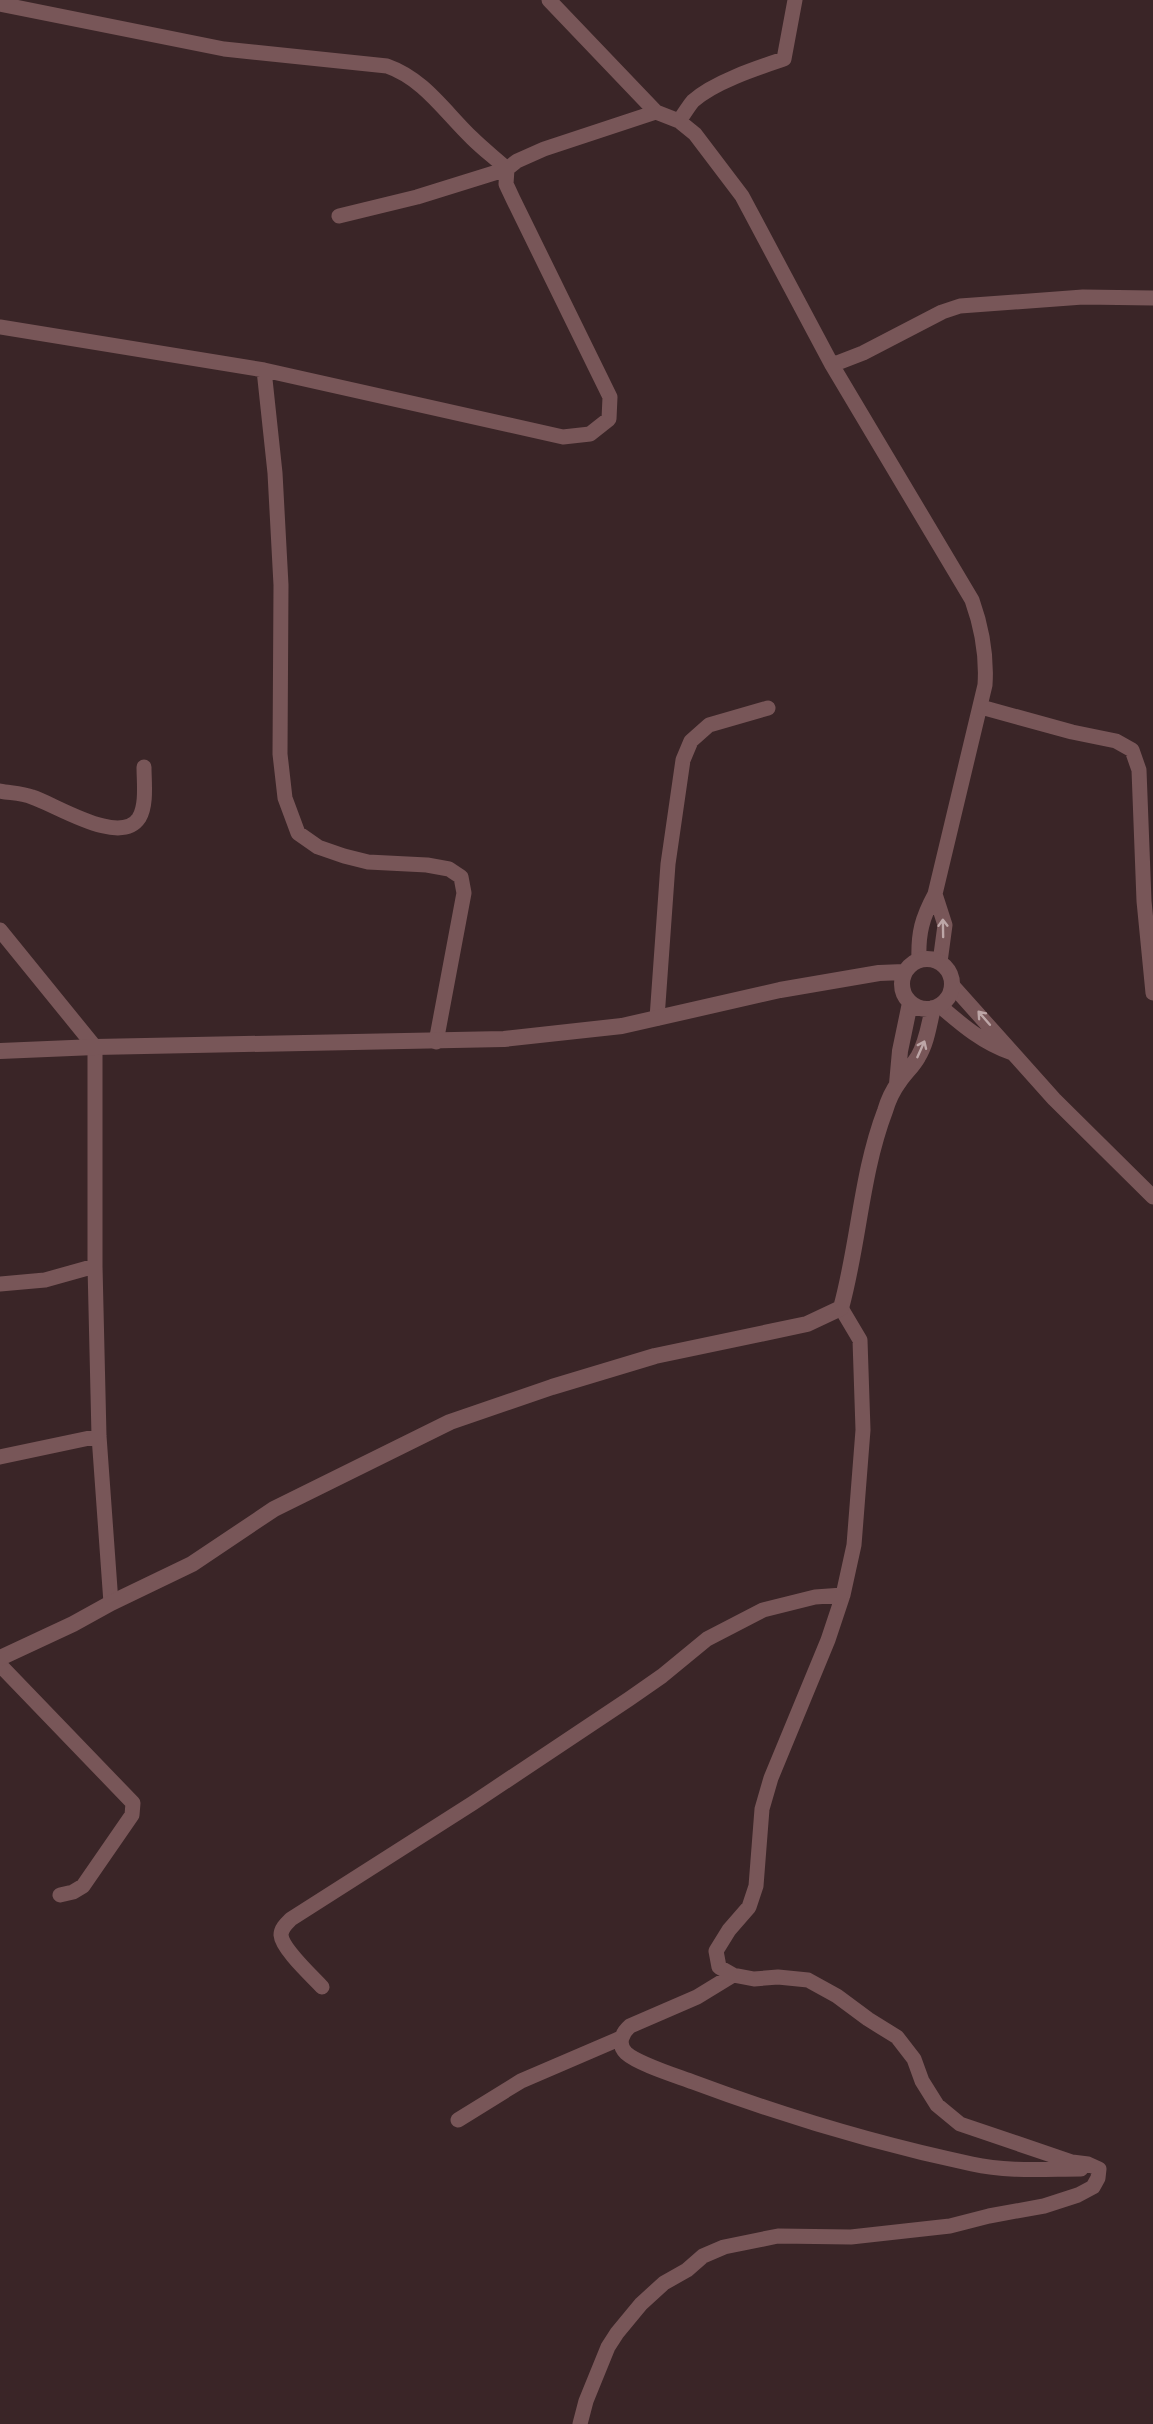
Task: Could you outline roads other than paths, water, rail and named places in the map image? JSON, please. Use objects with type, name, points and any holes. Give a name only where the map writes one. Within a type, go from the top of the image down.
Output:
[{"type":"street","points":[[549,0],[656,112],[679,121],[695,134],[742,196],[832,365],[972,600],[981,625],[986,667],[981,707],[935,894],[922,918],[918,943],[919,960]]},
{"type":"street","points":[[679,121],[694,101],[703,94],[748,71],[783,59],[795,0]]},
{"type":"street","points":[[0,4],[224,50],[387,66],[404,72],[423,87],[471,138],[507,169]]},
{"type":"street","points":[[339,216],[417,197],[507,169],[517,161],[544,148],[656,112]]},
{"type":"street","points":[[0,327],[264,370],[562,437],[590,434],[609,419],[610,397],[506,184],[507,169]]},
{"type":"street","points":[[832,365],[863,353],[942,312],[960,306],[1083,297],[1153,298]]},
{"type":"street","points":[[264,370],[276,473],[281,585],[280,754],[285,798],[298,833],[318,847],[368,862],[427,865],[449,869],[461,877],[464,893],[436,1042]]},
{"type":"street","points":[[981,707],[1072,732],[1116,741],[1132,750],[1139,770],[1144,901],[1153,993]]},
{"type":"street","points":[[657,1018],[668,864],[684,760],[691,741],[709,724],[768,708]]},
{"type":"street","points":[[0,791],[31,796],[87,822],[110,827],[129,826],[138,819],[142,808],[144,767]]},
{"type":"street","points":[[935,894],[945,925],[940,962]]},
{"type":"street","points":[[0,930],[95,1047],[95,1266],[99,1436],[111,1603]]},
{"type":"street","points":[[897,1084],[900,1051],[910,1003],[902,988],[904,972],[919,960],[930,959],[940,962],[947,968],[952,985],[979,1012],[1054,1099],[1153,1197]]},
{"type":"street","points":[[0,1051],[95,1047],[436,1042],[558,1034],[622,1026],[790,988],[879,973],[904,972]]},
{"type":"street","points":[[910,1003],[925,1009],[936,1007],[949,997],[952,985]]},
{"type":"street","points":[[936,1007],[974,1034],[996,1047],[1013,1053]]},
{"type":"street","points":[[936,1007],[918,1057],[897,1084],[885,1110],[875,1141],[859,1216],[852,1267],[841,1308],[860,1340],[863,1430],[854,1545],[843,1595],[828,1640],[771,1778],[762,1809],[756,1886],[749,1907],[729,1930],[716,1951],[719,1967],[732,1975],[754,1979],[778,1977],[808,1980],[837,1996],[897,2037],[914,2060],[922,2080],[937,2105],[960,2124],[1099,2169]]},
{"type":"street","points":[[0,1284],[45,1280],[95,1266]]},
{"type":"street","points":[[0,1658],[192,1564],[274,1509],[450,1422],[552,1387],[655,1356],[807,1324],[841,1308]]},
{"type":"street","points":[[0,1457],[99,1436]]},
{"type":"street","points":[[322,1988],[285,1946],[281,1935],[283,1928],[291,1919],[473,1803],[629,1699],[662,1676],[707,1639],[763,1610],[815,1597],[843,1595]]},
{"type":"street","points":[[0,1665],[133,1803],[132,1815],[83,1886],[73,1892],[60,1895]]},
{"type":"street","points":[[732,1975],[697,1997],[630,2026],[621,2038],[627,2053],[659,2069],[758,2106],[815,2124],[974,2165],[1023,2169],[1099,2169]]},
{"type":"street","points":[[458,2120],[521,2082],[621,2038]]},
{"type":"street","points":[[580,2424],[586,2401],[608,2347],[617,2332],[641,2304],[664,2283],[687,2270],[703,2256],[724,2247],[778,2236],[851,2236],[950,2226],[1044,2206],[1078,2195],[1093,2187],[1098,2178],[1099,2169]]}]
